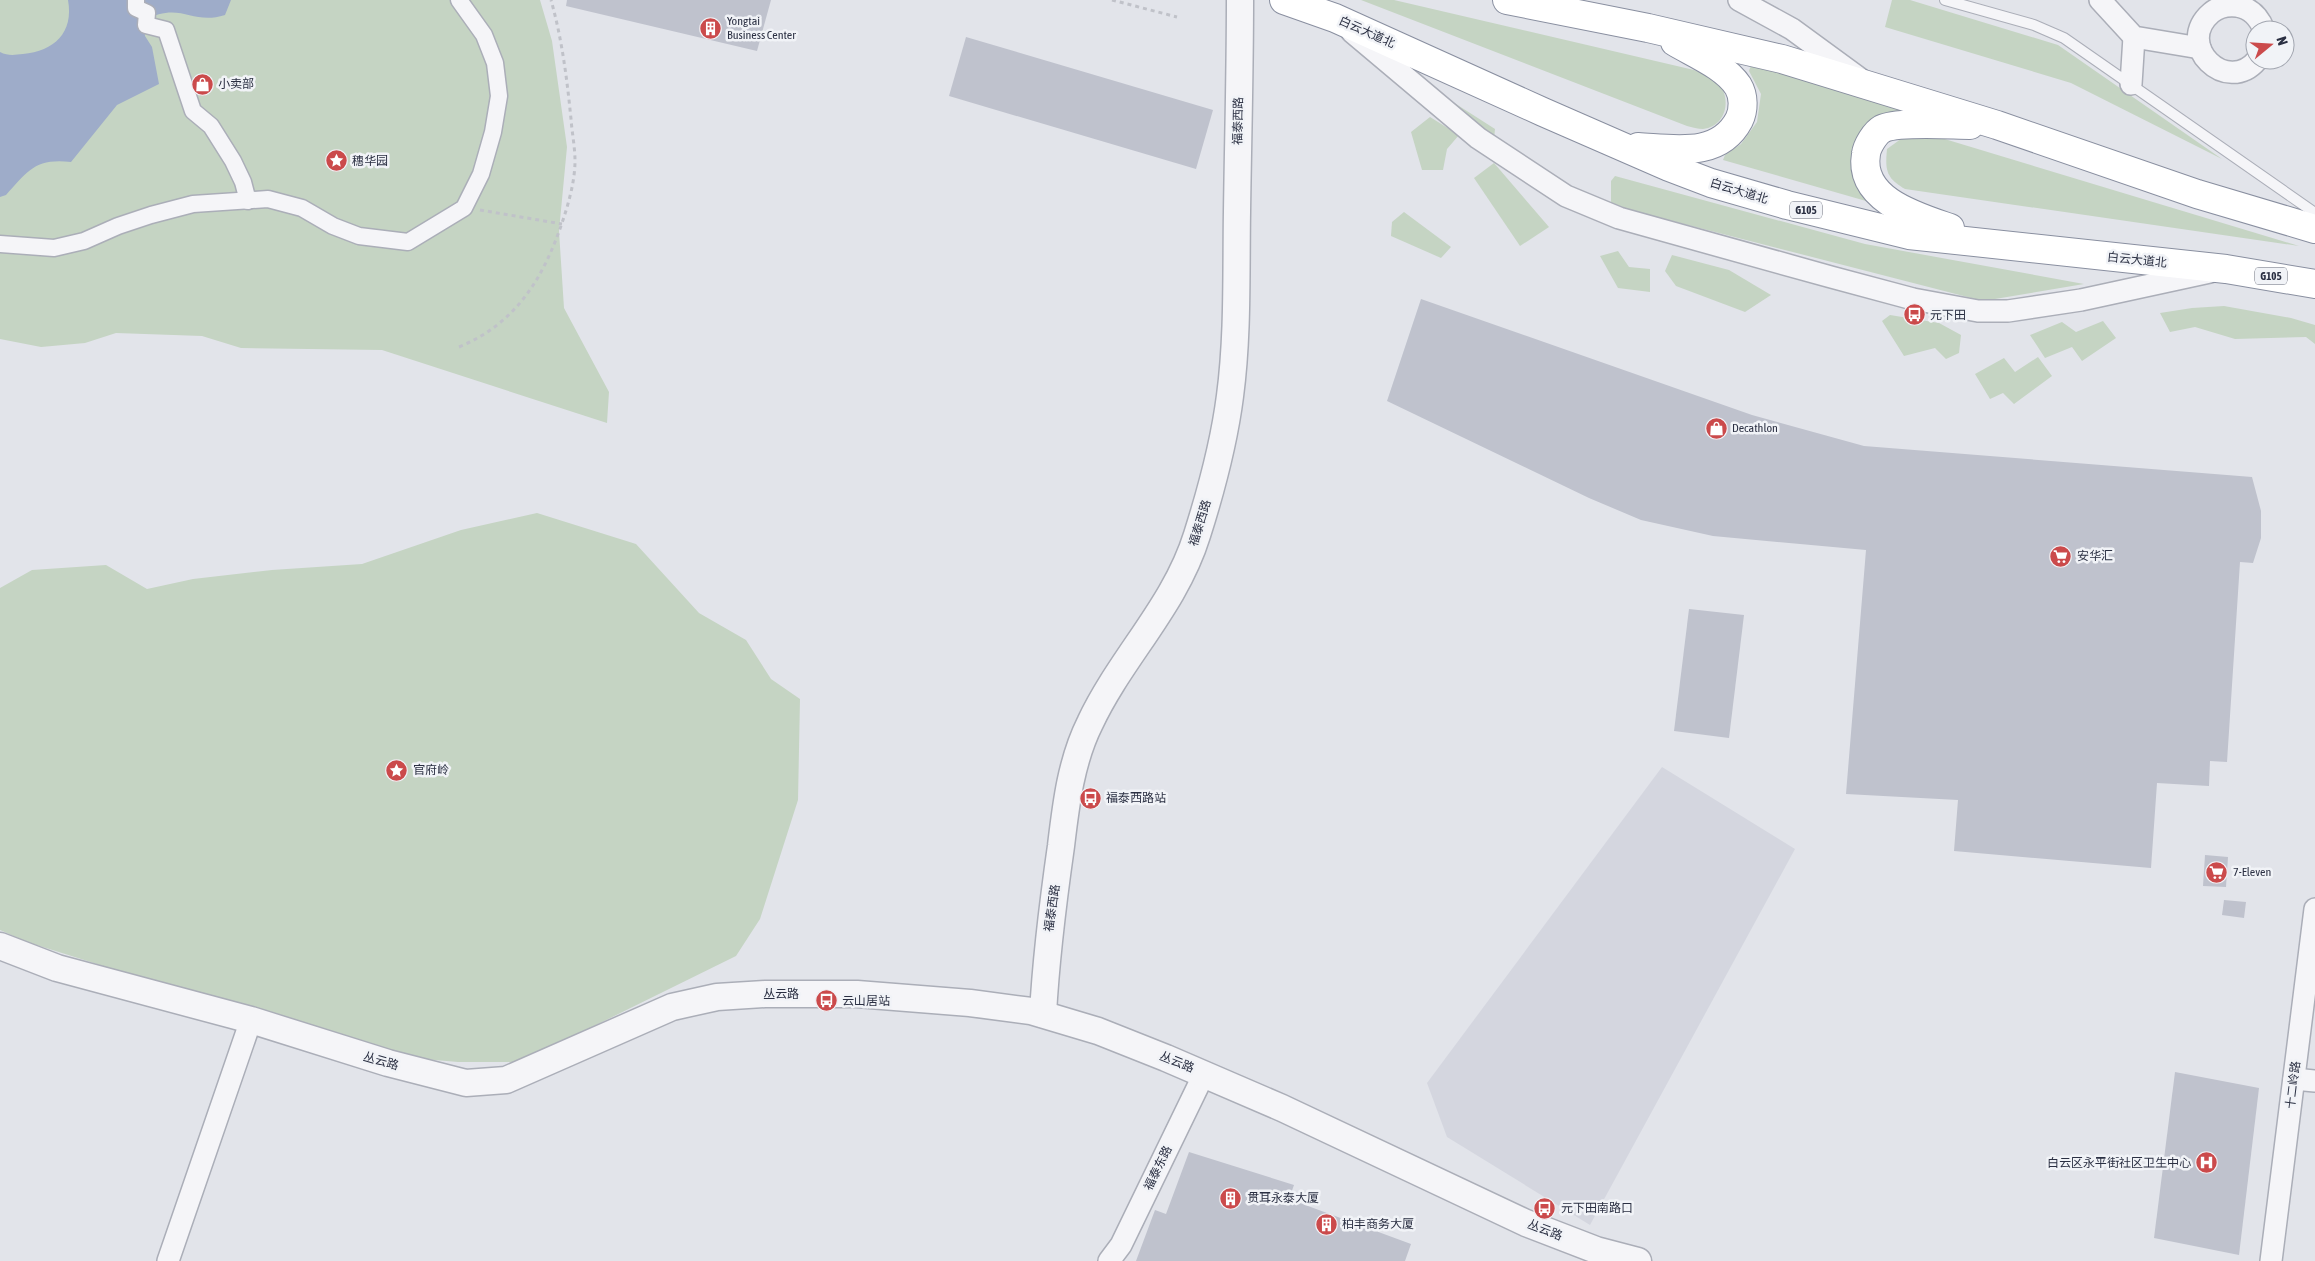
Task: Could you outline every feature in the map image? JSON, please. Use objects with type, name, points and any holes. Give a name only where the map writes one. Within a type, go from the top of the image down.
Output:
[{"type":"highway","name":"白云大道北","points":[[1284,0],[1334,18],[1619,145],[1711,183],[1795,208],[1909,234],[2226,269],[2315,284]]},
{"type":"highway","points":[[1507,0],[1648,28],[1782,59],[1997,125],[2197,194],[2315,229]]},
{"type":"highway","points":[[1619,145],[1672,149],[1705,146],[1720,142],[1730,134],[1742,113],[1742,99],[1738,87],[1729,77],[1712,64],[1648,28]]},
{"type":"highway","points":[[1997,125],[1882,129],[1867,148],[1865,159],[1869,178],[1877,190],[1898,208],[1921,218],[2000,245]]},
{"type":"street","points":[[136,0],[136,8],[147,12],[146,25],[166,30],[193,111],[211,126],[233,161],[243,182],[248,201]]},
{"type":"street","points":[[0,244],[54,248],[84,241],[118,226],[193,204],[268,199],[302,208],[333,226],[358,236],[408,242],[464,208],[481,174],[494,132],[499,96],[495,63],[484,35],[459,0]]},
{"type":"street","name":"福泰西路","points":[[1043,1014],[1049,926],[1068,794],[1076,757],[1089,724],[1112,681],[1169,599],[1184,571],[1197,536],[1211,487],[1230,399],[1236,292],[1240,0]]},
{"type":"street","points":[[1739,0],[1792,30],[1869,85]]},
{"type":"street","points":[[2100,0],[2134,37],[2200,48]]},
{"type":"street","points":[[2245,69],[2233,72],[2222,71],[2204,58],[2198,37],[2206,18],[2214,10],[2224,6],[2234,5],[2244,8],[2253,13],[2258,20]]},
{"type":"street","points":[[1334,18],[1478,138],[1566,196],[1619,218],[1913,299],[1978,311],[2008,310],[2080,300],[2226,269]]},
{"type":"street","points":[[2131,84],[2134,37]]},
{"type":"street","name":"十二岭路","points":[[2271,1261],[2315,909]]},
{"type":"street","name":"丛云路","points":[[0,946],[57,968],[251,1020],[388,1063],[466,1083],[506,1080],[672,1007],[717,997],[764,994],[857,994],[999,1006],[1043,1014],[1098,1030],[1204,1074],[1593,1256],[1638,1261]]},
{"type":"street","points":[[168,1261],[251,1020]]},
{"type":"street","name":"福泰东路","points":[[1110,1261],[1121,1245],[1204,1074]]},
{"type":"street","points":[[2294,1079],[2315,1081]]},
{"type":"lane","points":[[1946,0],[2034,25],[2064,38],[2315,213]]},
{"type":"path","points":[[460,347],[478,339],[501,324],[525,299],[552,253],[568,204],[575,161],[566,74],[550,0]]},
{"type":"path","points":[[1112,0],[1177,18]]},
{"type":"path","points":[[464,208],[562,224]]},
{"type":"shaded area","points":[[1662,767],[1795,849],[1590,1225],[1447,1137],[1427,1083]]},
{"type":"green space","points":[[0,0],[540,0],[552,41],[567,147],[559,231],[564,308],[609,392],[607,423],[382,350],[241,348],[202,336],[116,333],[85,343],[41,347],[0,339]]},
{"type":"green space","points":[[1361,0],[1394,0],[1694,70],[1713,78],[1724,91],[1725,108],[1723,115],[1712,127],[1703,129],[1687,126]]},
{"type":"green space","points":[[1892,0],[1910,0],[2058,45],[2222,159],[2071,83],[1885,27]]},
{"type":"green space","points":[[1751,65],[1902,108],[1900,114],[1884,115],[1873,203],[1723,160],[1725,155],[1741,144],[1757,122],[1761,94],[1749,71]]},
{"type":"green space","points":[[1420,81],[1495,129],[1494,139]]},
{"type":"green space","points":[[1430,117],[1459,135],[1447,149],[1443,170],[1422,170],[1411,132]]},
{"type":"green space","points":[[1905,136],[1938,137],[2299,246],[1905,189],[1890,177],[1886,163],[1887,149]]},
{"type":"green space","points":[[1494,163],[1549,227],[1520,246],[1474,178]]},
{"type":"green space","points":[[1615,176],[1865,244],[2084,284],[1983,301],[1622,208],[1611,203],[1611,181]]},
{"type":"green space","points":[[1404,212],[1451,247],[1441,258],[1391,236],[1392,222]]},
{"type":"green space","points":[[1618,251],[1629,267],[1650,269],[1650,292],[1618,288],[1600,256]]},
{"type":"green space","points":[[1672,255],[1729,270],[1771,295],[1745,312],[1676,286],[1665,271]]},
{"type":"green space","points":[[2224,306],[2291,318],[2315,325],[2315,344],[2306,337],[2235,339],[2195,327],[2170,332],[2160,313]]},
{"type":"green space","points":[[1890,315],[1939,323],[1961,335],[1959,353],[1946,359],[1935,348],[1904,356],[1882,321]]},
{"type":"green space","points":[[2103,321],[2116,338],[2082,361],[2072,347],[2045,358],[2030,335],[2062,322],[2076,332]]},
{"type":"green space","points":[[2038,357],[2052,376],[2014,404],[2003,393],[1990,399],[1975,374],[2004,358],[2015,372]]},
{"type":"green space","points":[[537,513],[636,544],[699,613],[746,640],[771,679],[800,699],[798,800],[760,919],[736,956],[521,1062],[458,1062],[389,1056],[27,942],[0,930],[0,588],[32,570],[106,565],[147,589],[193,579],[272,570],[362,564],[461,530]]},
{"type":"water","points":[[68,0],[231,0],[225,15],[213,18],[167,13],[156,15],[143,21],[145,36],[152,47],[159,84],[117,105],[71,162],[59,161],[40,164],[20,179],[6,195],[0,197],[0,52],[8,55],[23,54],[44,49],[52,44],[65,31],[69,12]]},
{"type":"building","name":"Yongtai Business Center","points":[[567,0],[771,0],[757,51],[566,6]]},
{"type":"building","points":[[966,37],[1213,110],[1196,169],[949,96]]},
{"type":"building","name":"安华汇","points":[[1421,299],[1752,415],[1864,446],[2252,477],[2261,511],[2261,538],[2253,563],[2240,562],[2227,762],[2210,761],[2209,786],[2157,783],[2151,868],[1954,851],[1958,800],[1846,794],[1866,550],[1713,536],[1641,520],[1589,498],[1387,401]]},
{"type":"building","points":[[1689,609],[1744,615],[1729,738],[1674,731]]},
{"type":"building","points":[[2205,855],[2228,857],[2226,887],[2203,886]]},
{"type":"building","points":[[2224,900],[2246,902],[2244,918],[2222,915]]},
{"type":"building","name":"白云区永平街社区卫生中心","points":[[2175,1072],[2259,1088],[2239,1255],[2154,1238]]},
{"type":"building","name":"贯耳永泰大厦","points":[[1189,1152],[1294,1185],[1289,1199],[1411,1244],[1405,1261],[1136,1261],[1155,1210],[1166,1214]]},
{"type":"place","name":"Yongtai Business Center","points":[[711,28]]},
{"type":"place","name":"小卖部","points":[[202,84]]},
{"type":"place","name":"穗华园","points":[[336,161]]},
{"type":"place","name":"元下田","points":[[1914,315]]},
{"type":"place","name":"Decathlon","points":[[1716,428]]},
{"type":"place","name":"安华汇","points":[[2061,556]]},
{"type":"place","name":"官府岭","points":[[397,770]]},
{"type":"place","name":"福泰西路站","points":[[1090,798]]},
{"type":"place","name":"7-Eleven","points":[[2217,872]]},
{"type":"place","name":"云山居站","points":[[826,1001]]},
{"type":"place","name":"白云区永平街社区卫生中心","points":[[2207,1163]]},
{"type":"place","name":"贯耳永泰大厦","points":[[1231,1198]]},
{"type":"place","name":"元下田南路口","points":[[1545,1208]]},
{"type":"place","name":"柏丰商务大厦","points":[[1326,1224]]}]
